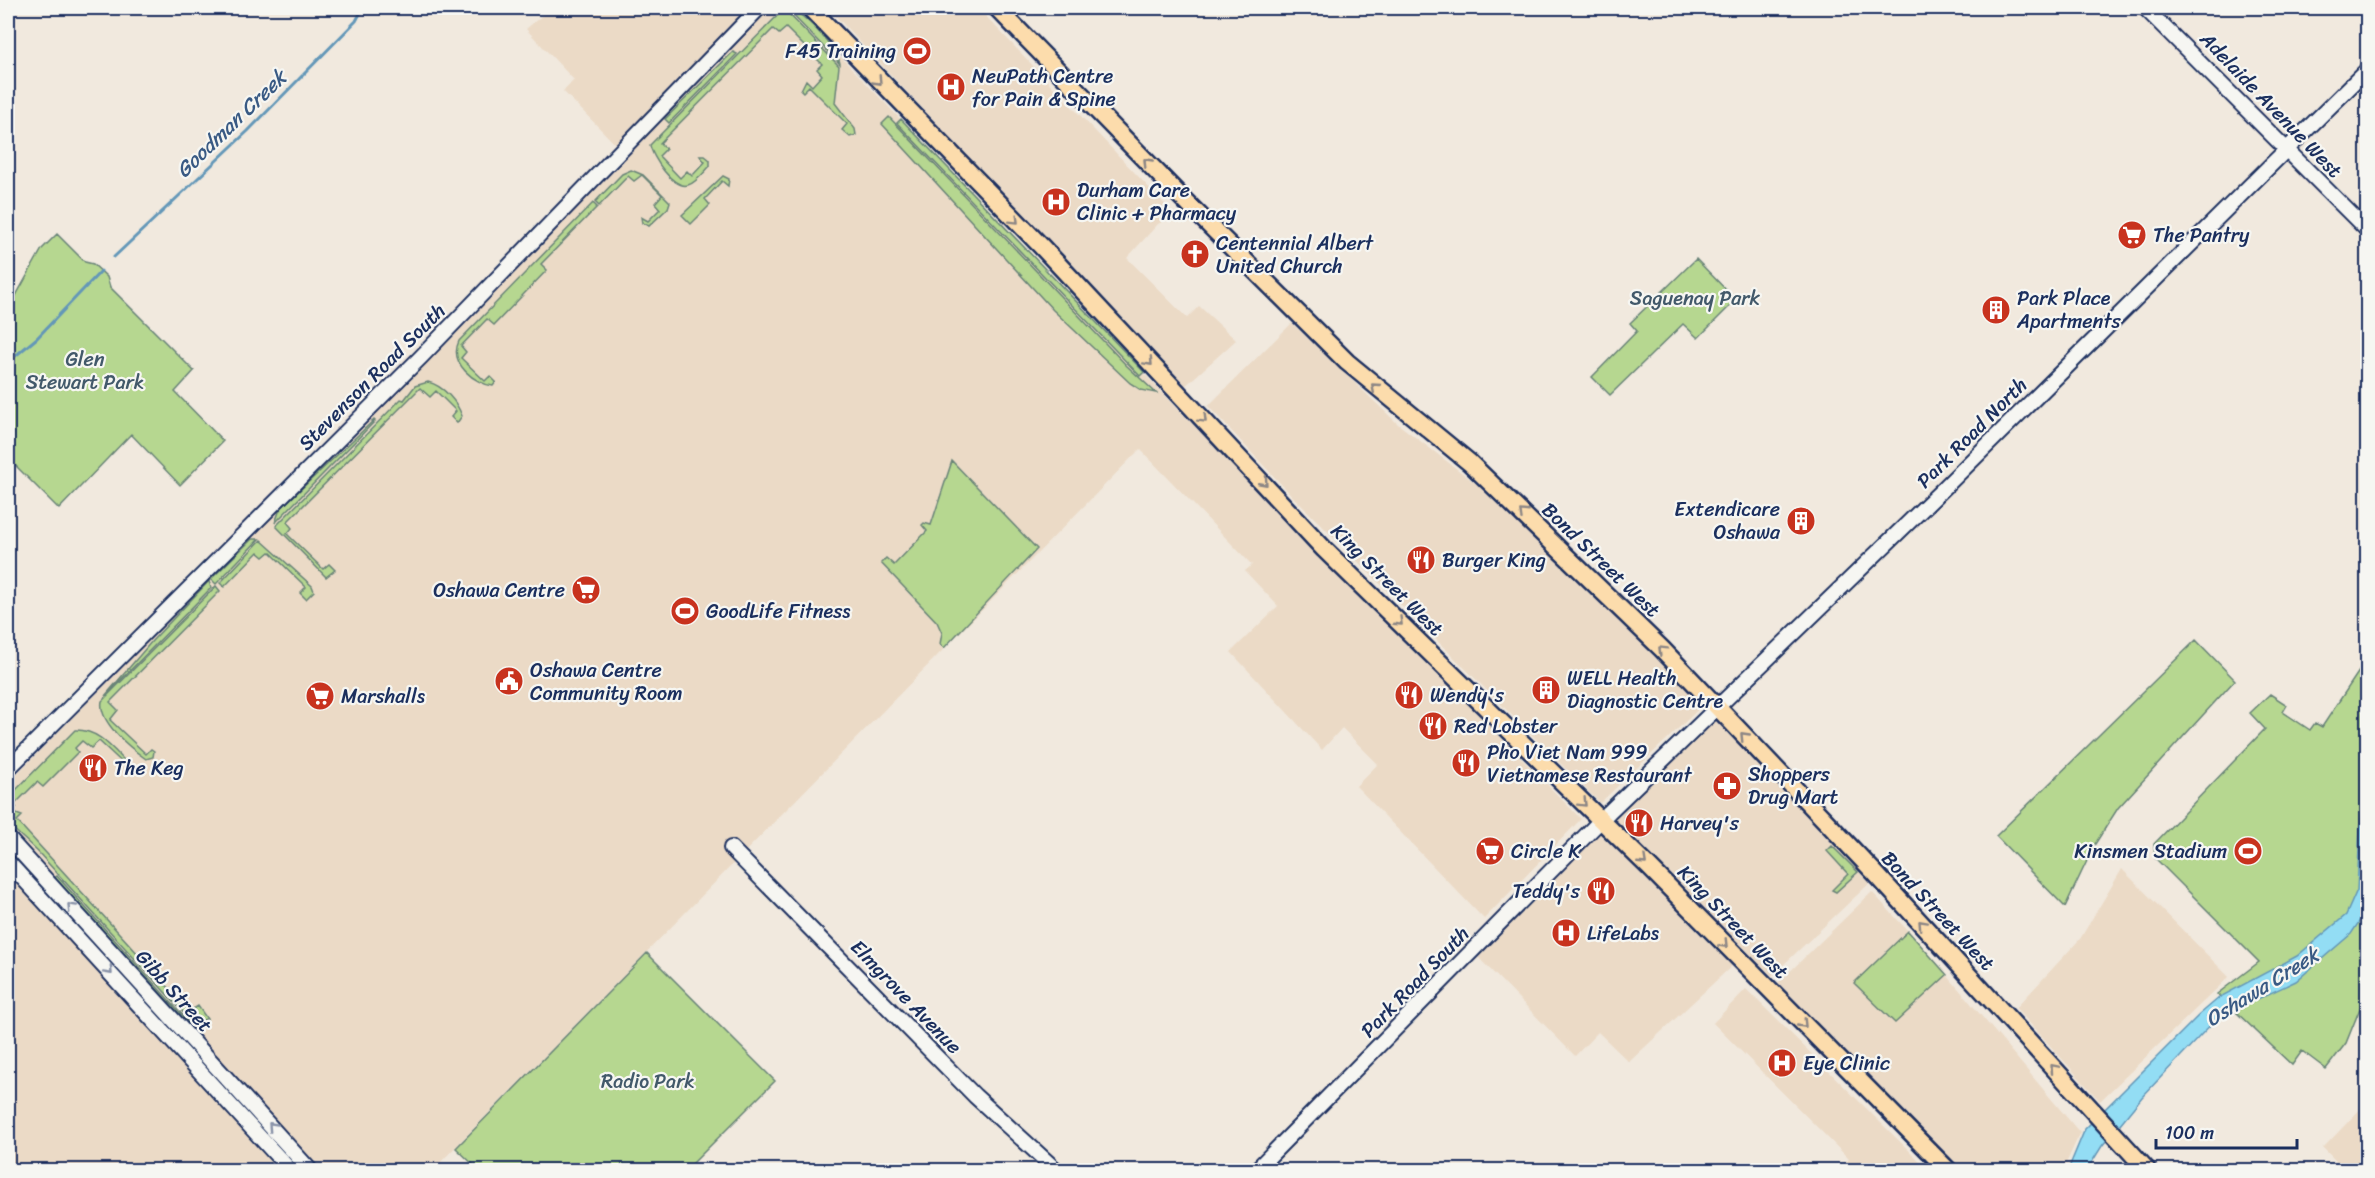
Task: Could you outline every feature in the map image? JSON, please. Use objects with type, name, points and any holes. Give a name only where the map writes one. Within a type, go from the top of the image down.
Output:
[{"type":"main road","name":"Stevenson Road South","points":[[8,769],[415,364],[759,8]]},
{"type":"main road","name":"King Street West","points":[[810,8],[1049,254],[1324,549],[1600,821],[1948,1170]]},
{"type":"main road","name":"Bond Street West","points":[[997,8],[1188,204],[1347,362],[1470,463],[1662,649],[1875,873],[2147,1170]]},
{"type":"main road","name":"Adelaide Avenue West","points":[[2145,8],[2367,231]]},
{"type":"main road","name":"Park Road North","points":[[1600,821],[2287,150],[2367,69]]},
{"type":"main road","name":"Park Road South","points":[[1256,1170],[1600,821]]},
{"type":"main road","name":"Gibb Street","points":[[8,838],[310,1170]]},
{"type":"main road","name":"Elmgrove Avenue","points":[[731,848],[975,1096],[1056,1170]]},
{"type":"main road","name":"Gibb Street","points":[[8,862],[290,1170]]},
{"type":"shaded area","points":[[551,8],[794,8],[1179,410],[1581,819],[1484,919],[1356,786],[1378,764],[1342,728],[1322,750],[1231,652],[1278,606],[1245,571],[1252,565],[1140,449],[433,1170],[8,1170],[8,783],[627,156],[563,91],[574,80],[526,29]]},
{"type":"shaded area","points":[[828,8],[978,8],[1175,215],[1158,224],[1127,258],[1187,318],[1199,306],[1236,340],[1184,387]]},
{"type":"shaded area","points":[[1292,323],[1398,424],[1508,508],[1703,705],[1600,803],[1295,499],[1208,406]]},
{"type":"shaded area","points":[[1718,714],[1874,879],[1760,987],[1735,963],[1629,1062],[1598,1032],[1575,1056],[1475,954]]},
{"type":"shaded area","points":[[2122,869],[2229,977],[2100,1101],[2016,1008],[2080,939]]},
{"type":"shaded area","points":[[1872,892],[1908,931],[1854,983],[1895,1022],[1947,975],[2080,1133],[2063,1170],[1960,1170],[1775,986]]},
{"type":"shaded area","points":[[1746,989],[1929,1170],[1838,1170],[1849,1159],[1713,1023]]},
{"type":"shaded area","points":[[2367,1102],[2367,1170],[2345,1170],[2323,1148]]},
{"type":"green space","points":[[786,8],[800,14],[818,30],[833,49],[840,64]]},
{"type":"green space","points":[[784,9],[839,66],[835,103],[855,129],[856,135],[850,137],[842,130],[847,124],[809,86],[803,92],[801,90],[806,80],[812,86],[822,75],[817,69],[822,64],[786,28],[779,34],[773,29],[660,143],[666,149],[659,156],[680,178],[687,171],[692,176],[705,162],[700,156],[705,156],[710,160],[710,166],[694,182],[682,185],[676,182],[659,164],[650,145]]},
{"type":"green space","points":[[733,52],[737,54],[669,123],[665,119]]},
{"type":"green space","points":[[889,117],[1127,366],[1156,393],[1141,390],[1130,383],[1053,310],[882,124]]},
{"type":"green space","points":[[901,119],[1144,372],[1140,376],[897,123]]},
{"type":"green space","points":[[631,170],[643,175],[670,202],[668,208],[649,226],[642,223],[641,217],[648,221],[660,209],[655,203],[662,195],[642,175],[634,181],[628,176],[599,206],[595,202],[622,174]]},
{"type":"green space","points":[[723,176],[729,179],[728,186],[722,181],[705,199],[710,205],[691,224],[682,215]]},
{"type":"green space","points":[[593,203],[597,207],[541,264],[547,270],[494,325],[487,319],[461,346],[466,352],[461,358],[485,381],[490,376],[496,382],[493,386],[472,377],[460,365],[457,357],[459,341]]},
{"type":"green space","name":"Glen Stewart Park","points":[[57,234],[85,262],[93,264],[107,277],[110,287],[194,371],[175,392],[223,441],[180,485],[131,434],[59,509],[8,458],[8,310],[42,249]]},
{"type":"green space","name":"Saguenay Park","points":[[1696,259],[1736,300],[1698,338],[1683,324],[1610,395],[1592,377],[1637,331],[1630,323]]},
{"type":"green space","points":[[428,382],[439,387],[457,405],[462,416],[457,423],[451,417],[456,411],[436,391],[430,397],[420,388],[287,522],[292,528],[287,534],[323,569],[329,564],[335,570],[326,577],[276,526],[401,399],[404,400],[415,386]]},
{"type":"green space","points":[[375,421],[275,523],[280,509]]},
{"type":"green space","points":[[952,461],[1037,549],[944,648],[940,644],[942,633],[937,622],[881,563],[886,558],[894,565],[927,531],[922,525],[924,523],[931,525]]},
{"type":"green space","points":[[252,539],[259,539],[216,584],[211,579]]},
{"type":"green space","points":[[261,540],[312,586],[314,591],[306,599],[300,593],[306,587],[270,552],[264,557],[258,552],[224,587],[220,583]]},
{"type":"green space","points":[[209,581],[211,588],[105,696],[152,641]]},
{"type":"green space","points":[[216,586],[220,591],[110,702],[118,710],[110,720],[146,754],[151,749],[154,751],[153,757],[146,759],[116,734],[105,717],[102,701]]},
{"type":"green space","points":[[2196,640],[2235,680],[2118,808],[2095,844],[2065,907],[1996,836]]},
{"type":"green space","points":[[2367,659],[2367,991],[2346,1043],[2326,1069],[2302,1051],[2292,1065],[2217,994],[2259,962],[2155,858],[2154,844],[2265,729],[2250,713],[2270,694],[2287,705],[2283,712],[2310,730],[2315,723],[2322,727]]},
{"type":"green space","points":[[75,730],[92,733],[99,737],[131,767],[129,769],[99,741],[91,748],[82,741],[75,748],[78,752],[43,787],[37,782],[14,805],[16,807],[8,809],[8,798]]},
{"type":"green space","points":[[8,811],[22,816],[17,821],[190,1011],[198,1006],[207,1019],[192,1022],[38,852],[8,824]]},
{"type":"green space","points":[[1832,846],[1858,872],[1836,892],[1832,890],[1848,874],[1827,851]]},
{"type":"green space","points":[[57,876],[189,1024],[184,1022],[53,879]]},
{"type":"green space","points":[[1908,931],[1947,975],[1895,1023],[1854,983]]},
{"type":"green space","name":"Radio Park","points":[[647,953],[775,1081],[686,1170],[479,1170],[456,1148]]},
{"type":"water","name":"Oshawa Creek","points":[[2367,810],[2367,910],[2351,934],[2296,981],[2217,1018],[2142,1097],[2102,1146],[2087,1170],[2068,1170],[2085,1129],[2199,1015],[2220,997],[2297,956],[2346,915],[2357,890],[2360,828],[2362,815]]},
{"type":"waterway","name":"Goodman Creek","points":[[114,257],[248,131],[356,21],[363,8]]},
{"type":"waterway","name":"Goodman Creek","points":[[8,362],[37,338],[101,271]]},
{"type":"waterway","name":"Goodman Creek","points":[[8,422],[12,434],[8,446]]},
{"type":"place","name":"F45 Training","points":[[917,51]]},
{"type":"place","name":"NeuPath Centre for Pain & Spine","points":[[951,87]]},
{"type":"place","name":"Durham Care Clinic + Pharmacy","points":[[1056,202]]},
{"type":"place","name":"The Pantry","points":[[2132,235]]},
{"type":"place","name":"Centennial Albert United Church","points":[[1195,254]]},
{"type":"place","name":"Park Place Apartments","points":[[1996,310]]},
{"type":"place","name":"Extendicare Oshawa","points":[[1801,521]]},
{"type":"place","name":"Burger King","points":[[1421,560]]},
{"type":"place","name":"Oshawa Centre","points":[[586,590]]},
{"type":"place","name":"GoodLife Fitness","points":[[685,611]]},
{"type":"place","name":"Oshawa Centre Community Room","points":[[509,681]]},
{"type":"place","name":"WELL Health Diagnostic Centre","points":[[1546,690]]},
{"type":"place","name":"Wendy's","points":[[1409,695]]},
{"type":"place","name":"Marshalls","points":[[320,696]]},
{"type":"place","name":"Red Lobster","points":[[1433,726]]},
{"type":"place","name":"Pho Viet Nam 999 Vietnamese Restaurant","points":[[1466,763]]},
{"type":"place","name":"The Keg","points":[[93,768]]},
{"type":"place","name":"Shoppers Drug Mart","points":[[1727,786]]},
{"type":"place","name":"Harvey's","points":[[1639,823]]},
{"type":"place","name":"Circle K","points":[[1490,851]]},
{"type":"place","name":"Kinsmen Stadium","points":[[2248,851]]},
{"type":"place","name":"Teddy's","points":[[1601,891]]},
{"type":"place","name":"LifeLabs","points":[[1566,933]]},
{"type":"place","name":"Eye Clinic","points":[[1782,1063]]}]
